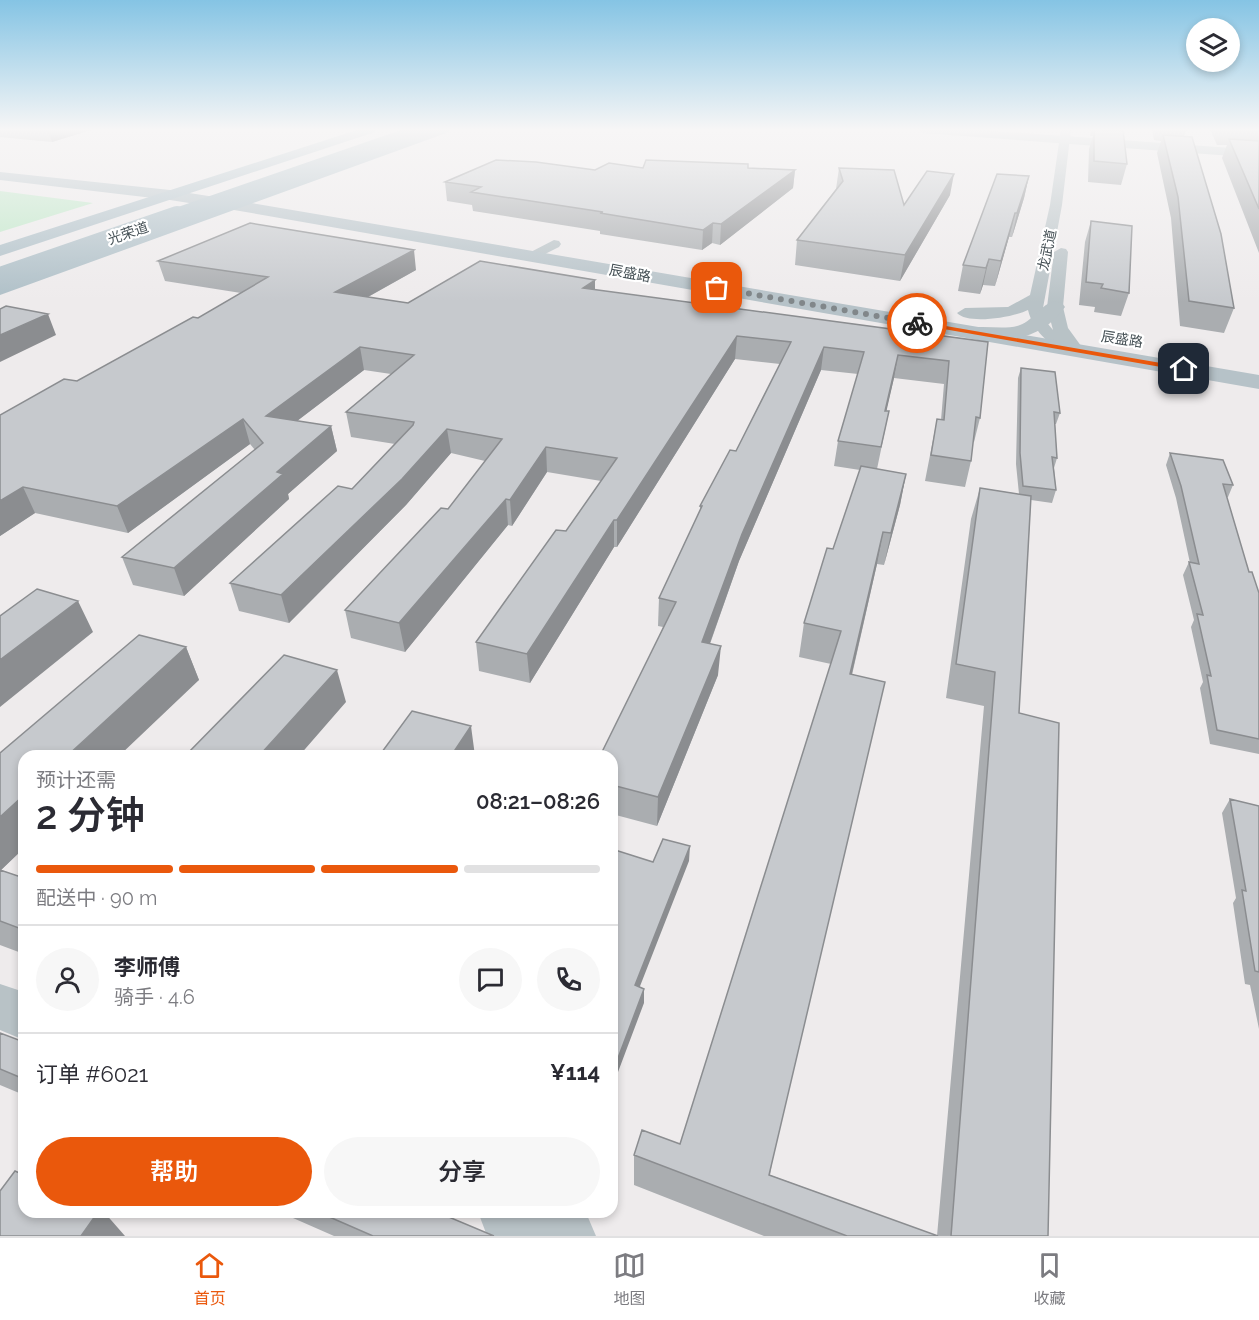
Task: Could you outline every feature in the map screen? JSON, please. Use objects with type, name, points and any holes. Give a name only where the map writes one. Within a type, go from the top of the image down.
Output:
[{"type":"main road","name":"辰盛路","points":[[94,187],[170,195],[530,256],[964,319],[1076,350],[1259,382]]},
{"type":"main road","points":[[115,189],[129,187]]},
{"type":"main road","points":[[0,251],[195,187]]},
{"type":"main road","name":"辰盛路","points":[[220,187],[733,274]]},
{"type":"main road","name":"光荣道","points":[[0,263],[227,187]]},
{"type":"main road","name":"光荣道","points":[[0,276],[258,187]]},
{"type":"main road","points":[[0,288],[287,187]]},
{"type":"main road","name":"辰盛路","points":[[1038,325],[1259,361]]},
{"type":"street","name":"龙武道","points":[[1045,303],[1060,187]]},
{"type":"street","points":[[1067,217],[1068,187]]},
{"type":"street","points":[[964,319],[1012,333],[1025,331],[1038,325],[1064,240]]},
{"type":"street","points":[[530,256],[554,244]]},
{"type":"street","points":[[964,319],[1045,303]]},
{"type":"street","points":[[1045,303],[1076,350]]},
{"type":"street","points":[[1038,325],[1063,345],[1076,350]]},
{"type":"street","points":[[0,1007],[18,1014]]},
{"type":"street","points":[[522,1218],[566,1236]]},
{"type":"green space","points":[[0,191],[93,203],[0,232]]},
{"type":"building","points":[[479,187],[772,187],[721,224],[713,223],[703,230],[471,192],[481,187]]},
{"type":"building","points":[[839,187],[899,187],[904,205],[916,187],[946,187],[905,255],[797,240]]},
{"type":"building","points":[[992,187],[1026,187],[1001,261],[989,259],[986,268],[963,265]]},
{"type":"building","points":[[1176,187],[1207,187],[1221,234],[1234,308],[1189,301]]},
{"type":"building","points":[[1249,187],[1259,187],[1259,209]]},
{"type":"building","points":[[1091,221],[1132,226],[1129,293],[1101,288],[1103,284],[1086,282]]},
{"type":"building","points":[[250,223],[414,250],[335,292],[408,303],[480,261],[595,280],[583,288],[988,342],[980,418],[976,417],[971,461],[931,455],[937,419],[944,420],[949,361],[898,355],[885,411],[889,411],[881,447],[838,441],[864,352],[824,347],[742,534],[702,642],[721,646],[658,797],[618,787],[618,750],[603,750],[676,602],[659,598],[702,506],[700,506],[730,450],[736,451],[791,342],[737,336],[527,654],[476,642],[556,530],[566,531],[617,458],[546,447],[510,500],[506,499],[399,623],[345,610],[441,508],[448,509],[502,439],[447,429],[402,479],[281,595],[230,583],[338,486],[352,489],[413,425],[414,422],[346,412],[414,355],[360,347],[266,416],[331,426],[277,472],[283,474],[174,568],[122,557],[263,443],[243,419],[117,506],[23,487],[0,501],[0,415],[64,379],[77,381],[193,317],[198,318],[268,277],[158,261]]},
{"type":"building","points":[[6,306],[48,314],[0,335],[0,309]]},
{"type":"building","points":[[1021,368],[1055,372],[1060,413],[1054,412],[1057,458],[1052,457],[1056,490],[1023,486],[1020,453]]},
{"type":"building","points":[[1170,453],[1223,460],[1233,485],[1223,484],[1249,572],[1252,572],[1259,593],[1259,739],[1217,730],[1207,675],[1211,676],[1197,614],[1203,615],[1189,562],[1199,564],[1181,486]]},
{"type":"building","points":[[861,466],[906,474],[891,533],[883,532],[850,674],[885,682],[769,1175],[938,1236],[847,1236],[634,1155],[642,1130],[680,1144],[841,631],[804,623],[827,548],[833,549]]},
{"type":"building","points":[[980,488],[1031,496],[1019,713],[1059,723],[1048,1236],[951,1236],[995,672],[956,664]]},
{"type":"building","points":[[37,589],[78,601],[0,660],[0,616]]},
{"type":"building","points":[[139,635],[186,647],[74,750],[18,750],[18,800],[0,817],[0,753]]},
{"type":"building","points":[[284,655],[337,670],[264,750],[191,750]]},
{"type":"building","points":[[412,711],[471,726],[455,750],[383,750]]},
{"type":"building","points":[[1230,799],[1259,806],[1259,972],[1255,971],[1242,890],[1246,891]]},
{"type":"building","points":[[663,839],[690,846],[635,985],[644,989],[618,1058],[618,851],[653,862]]},
{"type":"building","points":[[0,870],[18,876],[18,928],[0,921]]},
{"type":"building","points":[[0,1033],[18,1040],[18,1076],[0,1069]]},
{"type":"building","points":[[15,1171],[18,1172],[18,1218],[94,1218],[81,1236],[0,1236],[0,1191]]},
{"type":"building","points":[[332,1218],[451,1218],[494,1236],[373,1236]]},
{"type":"way so far","points":[[717,288],[917,323]]},
{"type":"route","points":[[917,323],[1184,369]]}]
